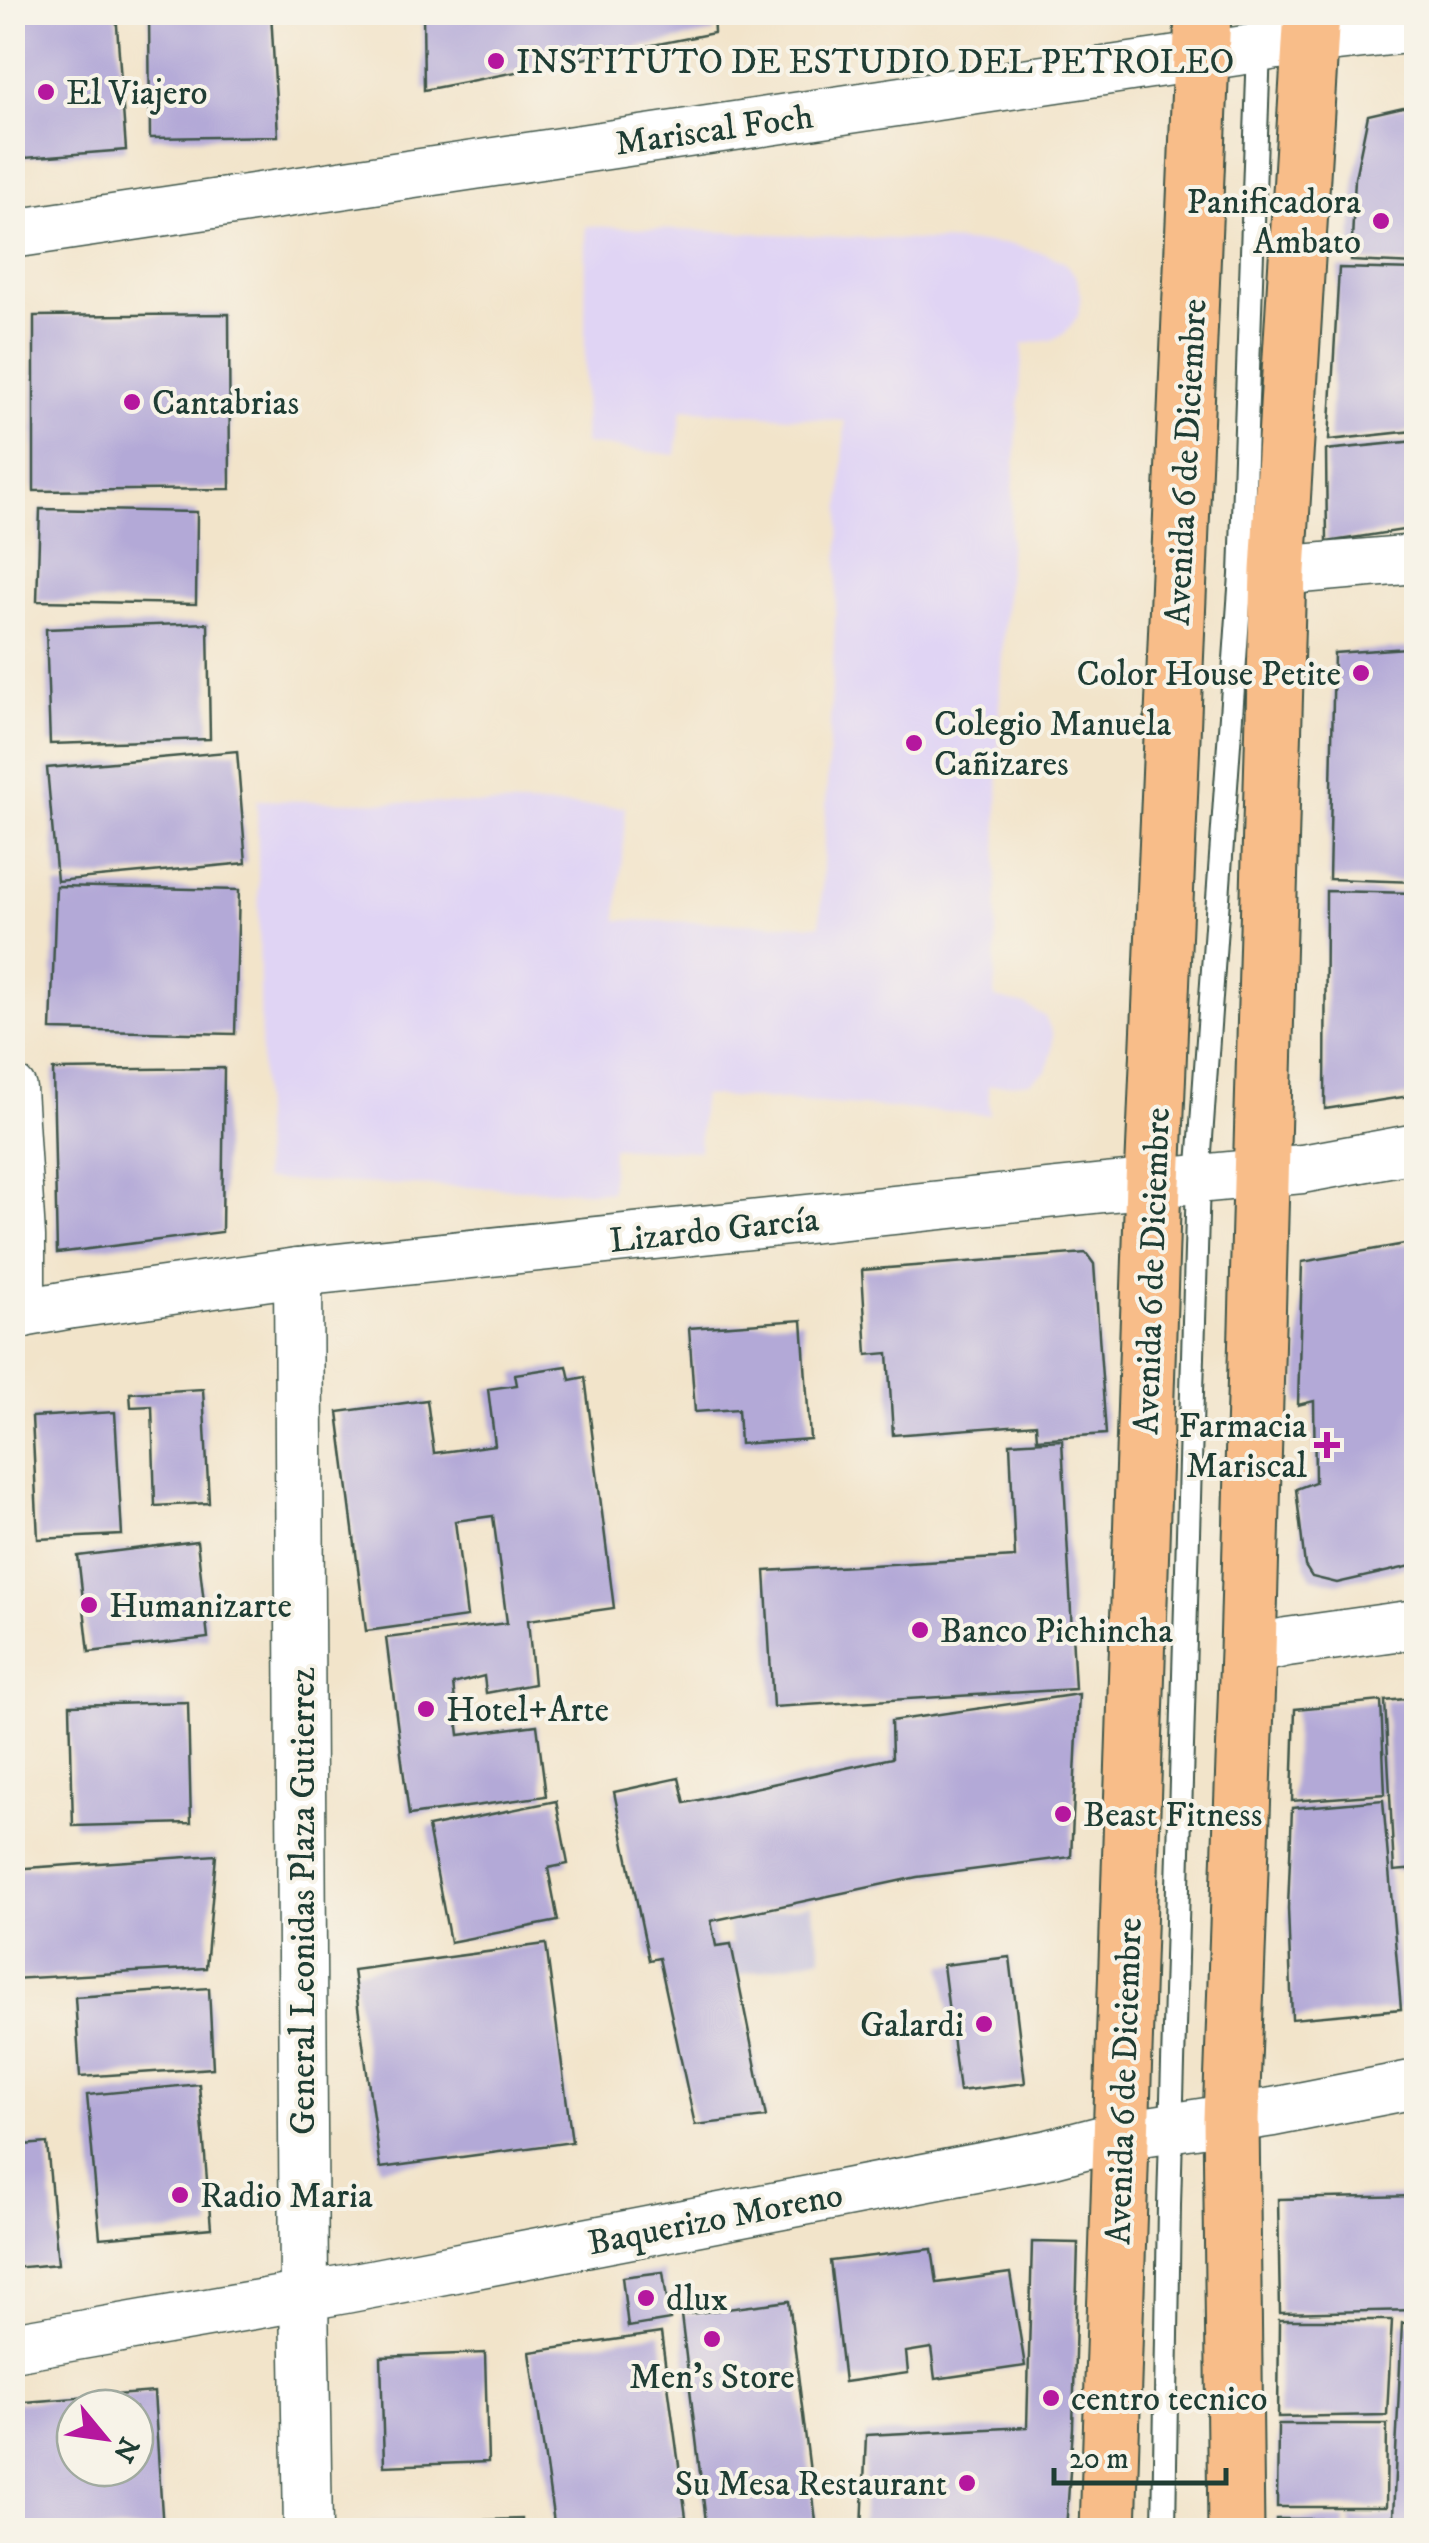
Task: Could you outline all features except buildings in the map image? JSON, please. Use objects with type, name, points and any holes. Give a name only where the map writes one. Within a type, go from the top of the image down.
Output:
[{"type":"main road","points":[[1236,2530],[1231,2119],[1278,571],[1281,25]]},
{"type":"main road","name":"Avenida 6 de Diciembre","points":[[1108,2530],[1147,2131],[1176,1182],[1203,35]]},
{"type":"street","name":"Mariscal Foch","points":[[12,234],[1203,35],[1281,25],[1416,28]]},
{"type":"street","points":[[1278,571],[1416,559]]},
{"type":"street","points":[[12,1089],[21,1236],[16,1315]]},
{"type":"street","name":"Lizardo García","points":[[16,1315],[298,1272],[1302,1169],[1416,1148]]},
{"type":"street","name":"General Leonidas Plaza Gutierrez","points":[[298,1272],[308,2530]]},
{"type":"street","points":[[1248,1651],[1416,1624]]},
{"type":"street","name":"Baquerizo Moreno","points":[[12,2347],[304,2296],[1050,2154],[1147,2131],[1416,2084]]},
{"type":"lane","points":[[1176,1182],[1240,575],[1281,25]]},
{"type":"lane","points":[[1147,2131],[1164,2530]]},
{"type":"shaded area","name":"Colegio Manuela Cañizares","points":[[586,226],[1008,244],[1064,262],[1076,276],[1081,294],[1078,316],[1065,333],[1051,340],[1023,344],[1000,687],[995,998],[1025,1005],[1045,1017],[1053,1034],[1046,1071],[1030,1082],[988,1086],[990,1115],[702,1095],[699,1151],[612,1147],[611,1192],[263,1180],[257,800],[626,807],[617,920],[820,925],[845,421],[682,409],[676,455],[584,444]]},
{"type":"shaded area","points":[[811,1904],[822,1957],[738,1975],[727,1921]]},
{"type":"place","name":"INSTITUTO DE ESTUDIO DEL PETROLEO","points":[[496,61]]},
{"type":"place","name":"El Viajero","points":[[46,92]]},
{"type":"place","name":"Panificadora Ambato","points":[[1381,221]]},
{"type":"place","name":"Cantabrias","points":[[132,402]]},
{"type":"place","name":"Color House Petite","points":[[1361,673]]},
{"type":"place","name":"Colegio Manuela Cañizares","points":[[914,743]]},
{"type":"place","name":"Farmacia Mariscal","points":[[1327,1445]]},
{"type":"place","name":"Humanizarte","points":[[89,1605]]},
{"type":"place","name":"Banco Pichincha","points":[[920,1630]]},
{"type":"place","name":"Hotel+Arte","points":[[426,1709]]},
{"type":"place","name":"Beast Fitness","points":[[1063,1814]]},
{"type":"place","name":"Galardi","points":[[984,2024]]},
{"type":"place","name":"Radio Maria","points":[[180,2195]]},
{"type":"place","name":"dlux","points":[[646,2298]]},
{"type":"place","name":"Men's Store","points":[[712,2339]]},
{"type":"place","name":"centro tecnico","points":[[1051,2398]]},
{"type":"place","name":"Su Mesa Restaurant","points":[[967,2483]]}]
